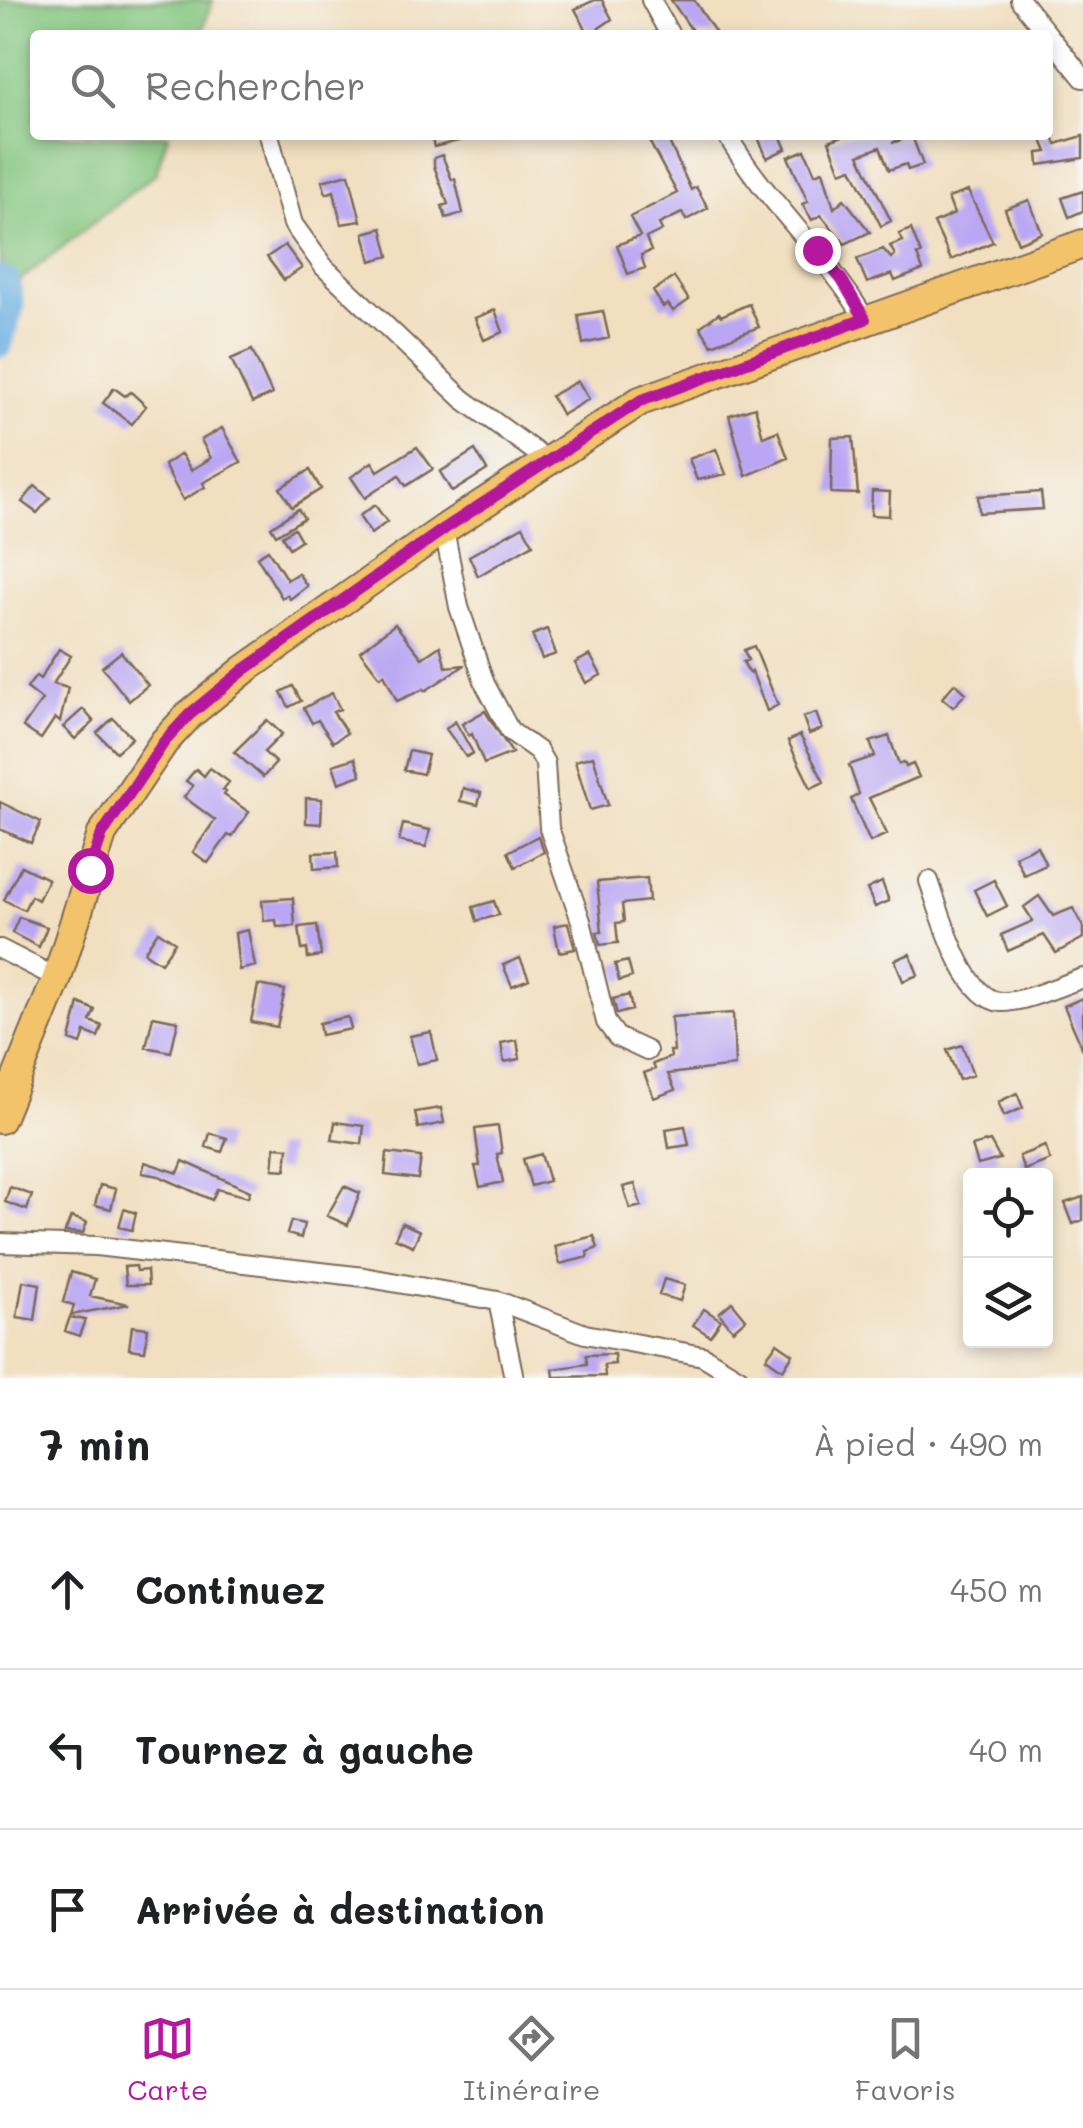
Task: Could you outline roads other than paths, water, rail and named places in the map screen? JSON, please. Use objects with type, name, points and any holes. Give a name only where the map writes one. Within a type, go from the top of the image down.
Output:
[{"type":"main road","points":[[0,1120],[57,978],[102,834],[164,742],[190,714],[244,670],[444,529],[640,401],[1083,244]]},
{"type":"street","points":[[650,0],[667,30]]},
{"type":"street","points":[[1020,0],[1044,30]]},
{"type":"street","points":[[1053,41],[1083,78]]},
{"type":"street","points":[[270,140],[293,224],[324,267],[463,399],[548,461]]},
{"type":"street","points":[[730,140],[742,162],[842,280],[865,319]]},
{"type":"street","points":[[444,529],[459,608],[485,684],[510,731],[538,751],[545,763],[550,828],[582,920],[606,1022],[617,1037],[647,1051]]},
{"type":"street","points":[[929,881],[954,950],[977,990],[989,999],[1005,1002],[1083,978]]},
{"type":"street","points":[[0,949],[57,978]]},
{"type":"street","points":[[0,1243],[96,1246],[364,1276],[498,1301],[586,1334],[703,1356],[739,1378]]},
{"type":"street","points":[[498,1301],[514,1378]]},
{"type":"waterway","points":[[0,278],[8,282],[12,306],[0,345]]}]
